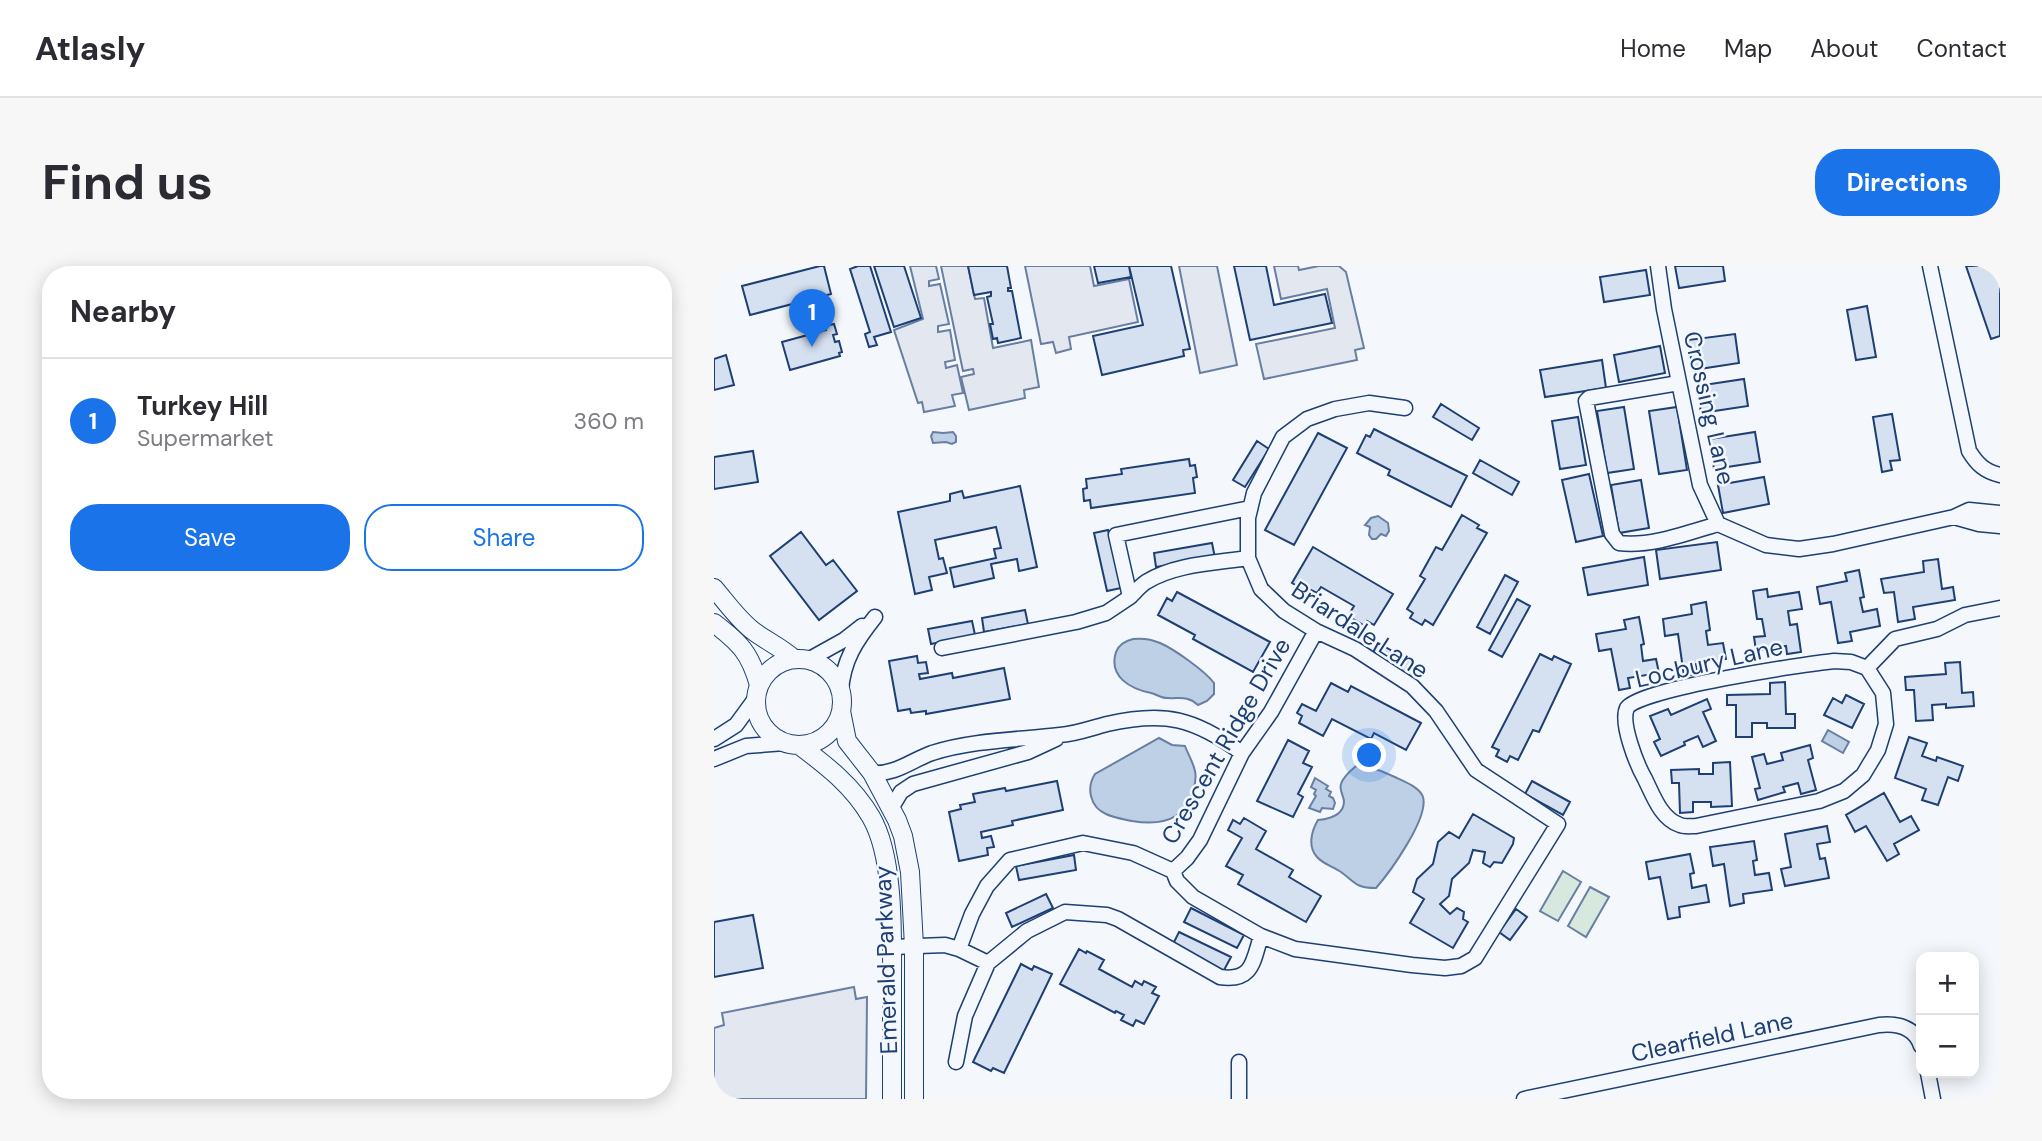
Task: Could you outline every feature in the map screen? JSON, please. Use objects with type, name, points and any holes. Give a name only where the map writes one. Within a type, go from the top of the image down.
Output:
[{"type":"main road","points":[[714,588],[741,620],[768,641],[801,659],[820,664],[836,680],[841,691],[841,711],[836,725],[826,736],[813,743],[792,744],[772,737],[762,726],[756,713],[757,692],[751,662],[744,649],[714,623]]},
{"type":"main road","points":[[757,692],[765,675],[773,667],[783,661],[801,659]]},
{"type":"main road","name":"Emerald Parkway","points":[[841,711],[848,741],[892,807],[903,836],[910,872],[914,946],[914,1099]]},
{"type":"main road","name":"Emerald Parkway","points":[[792,744],[829,767],[844,782],[872,818],[884,853],[891,899],[892,1099]]},
{"type":"street","name":"Crossing Lane","points":[[1658,266],[1664,309],[1700,485],[1718,524]]},
{"type":"street","points":[[1930,266],[1969,451],[1977,465],[2000,475]]},
{"type":"street","points":[[1679,383],[1589,398],[1586,401],[1612,534],[1619,543],[1651,541],[1718,524],[1766,545],[1799,550],[1954,517],[1969,510],[2000,513]]},
{"type":"street","name":"Briardale Lane","points":[[1261,936],[1317,953],[1445,968],[1461,966],[1475,958],[1558,824],[1476,770],[1436,711],[1412,686],[1355,649],[1316,631],[1271,600],[1261,589],[1248,558],[1247,531],[1254,493],[1283,437],[1307,419],[1335,410],[1369,403],[1405,408]]},
{"type":"street","points":[[1130,597],[1116,534],[1250,508]]},
{"type":"street","points":[[1954,517],[2000,526]]},
{"type":"street","points":[[942,648],[1076,622],[1106,612],[1130,597],[1144,583],[1162,574],[1248,558]]},
{"type":"street","points":[[1867,668],[1895,639],[1937,629],[1965,615],[2000,608]]},
{"type":"street","points":[[801,659],[844,640],[875,617],[853,646],[842,674],[841,691]]},
{"type":"street","name":"Crescent Ridge Drive","points":[[1173,871],[1200,840],[1242,753],[1271,712],[1316,631]]},
{"type":"street","name":"Locbury Lane","points":[[1851,662],[1867,668],[1883,693],[1886,724],[1878,750],[1863,775],[1844,791],[1819,801],[1696,826],[1680,825],[1665,816],[1642,774],[1634,752],[1625,719],[1626,710],[1631,703],[1680,688],[1804,664],[1851,662]]},
{"type":"street","points":[[714,739],[736,724],[757,692]]},
{"type":"street","points":[[872,774],[890,773],[932,753],[993,740],[1063,735],[1142,718],[1189,722],[1242,753]]},
{"type":"street","points":[[892,807],[901,792],[914,784],[1028,752],[1063,735]]},
{"type":"street","points":[[714,760],[746,746],[792,744]]},
{"type":"street","points":[[956,1062],[965,1016],[988,963],[1027,931],[1065,912],[1107,915],[1118,919],[1220,977],[1231,979],[1250,970],[1261,936],[1193,897],[1177,881],[1173,871],[1133,853],[1083,843],[1010,860],[987,886],[972,914],[959,949]]},
{"type":"street","points":[[892,947],[945,946],[959,949],[988,963]]},
{"type":"street","name":"Clearfield Lane","points":[[1524,1099],[1879,1025],[1894,1024],[1909,1029],[1916,1037]]},
{"type":"street","points":[[1239,1062],[1240,1099]]},
{"type":"street","points":[[1929,1078],[1933,1099]]},
{"type":"shaded area","points":[[910,266],[936,266],[939,279],[929,281],[929,286],[940,284],[949,324],[938,326],[938,332],[950,330],[955,360],[945,362],[946,368],[957,365],[963,393],[952,395],[955,406],[924,412],[922,402],[918,403],[894,330],[923,319]]},
{"type":"shaded area","points":[[941,266],[968,266],[975,299],[984,298],[993,348],[1031,340],[1039,387],[1024,390],[1025,398],[969,410],[961,377],[974,374],[973,369],[963,371]]},
{"type":"shaded area","points":[[1025,266],[1090,266],[1094,286],[1129,279],[1138,322],[1069,337],[1071,349],[1056,353],[1053,342],[1041,344]]},
{"type":"shaded area","points":[[1179,266],[1217,266],[1237,365],[1200,373]]},
{"type":"shaded area","points":[[1274,266],[1298,266],[1299,270],[1339,266],[1346,272],[1364,348],[1355,350],[1357,360],[1264,379],[1256,344],[1335,328],[1327,289],[1281,299]]},
{"type":"shaded area","points":[[1563,871],[1581,882],[1558,921],[1540,911]]},
{"type":"shaded area","points":[[1590,887],[1609,897],[1586,937],[1568,926]]},
{"type":"shaded area","points":[[854,987],[856,999],[867,997],[866,1099],[714,1099],[714,1028],[724,1025],[722,1013]]},
{"type":"water","points":[[933,432],[953,432],[956,442],[933,443]]},
{"type":"water","points":[[1378,516],[1388,523],[1389,531],[1386,536],[1381,534],[1372,539],[1369,535],[1370,527],[1365,525],[1371,518]]},
{"type":"water","points":[[1133,639],[1157,642],[1181,655],[1214,683],[1214,694],[1198,705],[1187,699],[1163,697],[1129,685],[1118,675],[1114,661],[1119,647]]},
{"type":"water","points":[[1828,730],[1849,742],[1843,753],[1822,741]]},
{"type":"water","points":[[1159,738],[1172,745],[1185,746],[1192,761],[1195,781],[1187,806],[1174,817],[1150,823],[1119,818],[1096,807],[1090,791],[1095,774]]},
{"type":"water","points":[[1356,766],[1377,770],[1401,780],[1416,788],[1423,797],[1420,818],[1414,831],[1399,858],[1376,888],[1357,884],[1319,859],[1312,848],[1312,833],[1318,820],[1339,813],[1344,801],[1341,784]]},
{"type":"water","points":[[1315,778],[1328,786],[1326,789],[1331,792],[1329,796],[1335,803],[1333,809],[1322,808],[1320,812],[1309,808],[1316,796],[1316,790],[1311,787]]},
{"type":"building","points":[[824,266],[831,294],[750,315],[742,286]]},
{"type":"building","points":[[870,266],[891,332],[874,337],[877,345],[869,347],[865,334],[870,332],[850,269]]},
{"type":"building","points":[[874,266],[904,266],[921,318],[894,327]]},
{"type":"building","points":[[968,266],[1007,266],[1011,288],[1008,288],[1008,291],[1012,291],[1021,338],[998,343],[997,338],[993,339],[990,324],[993,324],[987,297],[991,296],[991,292],[974,295]]},
{"type":"building","points":[[1094,266],[1129,266],[1131,277],[1098,283]]},
{"type":"building","points":[[1129,266],[1171,266],[1190,349],[1183,350],[1184,356],[1102,375],[1093,336],[1143,325]]},
{"type":"building","points":[[1234,266],[1266,266],[1274,305],[1325,294],[1332,323],[1250,340]]},
{"type":"building","points":[[1675,266],[1723,266],[1725,281],[1679,288]]},
{"type":"building","points":[[1966,266],[2000,266],[2000,336],[1991,339]]},
{"type":"building","points":[[1646,270],[1650,295],[1604,302],[1600,277]]},
{"type":"building","points":[[1867,306],[1876,357],[1856,360],[1847,310]]},
{"type":"building","points":[[834,324],[837,334],[833,335],[835,342],[839,341],[842,352],[839,353],[840,356],[790,370],[782,342],[826,330],[825,326]]},
{"type":"building","points":[[1735,334],[1739,363],[1693,370],[1688,340]]},
{"type":"building","points":[[1660,346],[1665,373],[1619,382],[1614,355]]},
{"type":"building","points":[[726,355],[734,385],[714,390],[714,359]]},
{"type":"building","points":[[1602,360],[1606,388],[1545,397],[1540,370]]},
{"type":"building","points":[[1744,379],[1748,406],[1701,413],[1697,386]]},
{"type":"building","points":[[1441,404],[1479,428],[1472,440],[1433,417]]},
{"type":"building","points":[[1624,407],[1634,469],[1607,473],[1597,411]]},
{"type":"building","points":[[1677,407],[1687,470],[1659,474],[1649,411]]},
{"type":"building","points":[[1892,414],[1900,460],[1890,461],[1892,470],[1882,472],[1873,417]]},
{"type":"building","points":[[1578,417],[1586,465],[1560,469],[1552,421]]},
{"type":"building","points":[[1374,429],[1467,476],[1451,507],[1388,475],[1390,470],[1357,453],[1366,435],[1370,437]]},
{"type":"building","points":[[1755,432],[1760,462],[1714,469],[1710,439]]},
{"type":"building","points":[[1318,433],[1347,448],[1294,545],[1265,530]]},
{"type":"building","points":[[1257,441],[1269,449],[1245,487],[1233,480]]},
{"type":"building","points":[[753,451],[758,482],[714,489],[714,457]]},
{"type":"building","points":[[1189,459],[1190,466],[1195,465],[1195,493],[1091,508],[1090,500],[1084,501],[1086,479],[1122,474],[1121,469]]},
{"type":"building","points":[[1480,460],[1519,482],[1512,495],[1473,473]]},
{"type":"building","points":[[1589,474],[1603,536],[1576,542],[1562,480]]},
{"type":"building","points":[[1764,477],[1769,504],[1723,513],[1718,485]]},
{"type":"building","points":[[1641,480],[1649,528],[1619,533],[1611,485]]},
{"type":"building","points":[[1020,486],[1037,567],[1019,571],[1017,559],[991,564],[994,578],[954,587],[950,568],[996,558],[994,549],[1001,548],[996,527],[935,540],[939,559],[943,558],[947,573],[929,577],[932,590],[915,594],[898,512],[950,501],[950,494],[962,491],[964,498]]},
{"type":"building","points":[[1462,515],[1487,533],[1433,625],[1425,620],[1422,625],[1410,618],[1413,613],[1407,609],[1425,579],[1420,576],[1436,547],[1442,550]]},
{"type":"building","points":[[1108,530],[1121,588],[1107,591],[1094,533]]},
{"type":"building","points":[[801,532],[826,565],[833,560],[857,591],[819,620],[770,556]]},
{"type":"building","points":[[1717,542],[1721,570],[1660,579],[1656,550]]},
{"type":"building","points":[[1212,543],[1215,558],[1156,567],[1154,553]]},
{"type":"building","points":[[1313,547],[1393,594],[1374,625],[1367,621],[1365,626],[1348,616],[1354,606],[1321,587],[1317,593],[1311,590],[1309,593],[1292,583]]},
{"type":"building","points":[[1644,557],[1648,585],[1588,595],[1583,568]]},
{"type":"building","points":[[1938,559],[1942,589],[1953,587],[1955,600],[1913,607],[1915,619],[1898,622],[1894,592],[1884,593],[1881,579],[1924,572],[1923,561]]},
{"type":"building","points":[[1859,570],[1864,597],[1860,598],[1863,612],[1877,609],[1880,626],[1850,632],[1852,641],[1838,643],[1831,602],[1820,604],[1817,587],[1847,581],[1845,573]]},
{"type":"building","points":[[1505,575],[1518,582],[1490,634],[1477,627]]},
{"type":"building","points":[[1767,589],[1768,597],[1799,592],[1802,609],[1788,611],[1790,625],[1797,624],[1801,652],[1787,654],[1786,646],[1756,651],[1754,637],[1765,636],[1762,619],[1757,619],[1753,591]]},
{"type":"building","points":[[1177,592],[1270,642],[1253,672],[1193,639],[1195,635],[1158,615],[1167,598],[1172,601]]},
{"type":"building","points":[[1517,599],[1530,606],[1502,657],[1489,650]]},
{"type":"building","points":[[1706,602],[1710,630],[1706,631],[1708,645],[1723,643],[1726,659],[1696,664],[1697,674],[1684,676],[1678,634],[1665,636],[1663,619],[1692,614],[1691,605]]},
{"type":"building","points":[[1025,610],[1028,624],[984,632],[982,618]]},
{"type":"building","points":[[1639,617],[1644,644],[1641,645],[1643,661],[1656,659],[1659,673],[1628,678],[1630,688],[1619,690],[1611,649],[1599,651],[1596,634],[1626,629],[1624,620]]},
{"type":"building","points":[[972,621],[975,635],[931,644],[928,629]]},
{"type":"building","points":[[1378,643],[1421,667],[1414,680],[1371,656]]},
{"type":"building","points":[[1540,654],[1552,660],[1554,656],[1571,664],[1539,732],[1533,730],[1518,760],[1510,756],[1507,762],[1496,756],[1499,750],[1492,747]]},
{"type":"building","points":[[917,656],[918,663],[926,662],[928,673],[919,674],[920,679],[952,673],[953,678],[1004,668],[1010,699],[926,714],[926,711],[911,713],[910,709],[898,711],[889,661]]},
{"type":"building","points":[[1960,662],[1962,693],[1973,692],[1974,706],[1946,708],[1946,704],[1932,705],[1933,720],[1916,721],[1914,690],[1906,690],[1905,677],[1946,674],[1945,663]]},
{"type":"building","points":[[1785,682],[1786,714],[1795,714],[1795,728],[1767,728],[1767,723],[1752,723],[1752,737],[1736,737],[1736,705],[1727,705],[1727,695],[1770,694],[1770,683]]},
{"type":"building","points":[[1331,683],[1348,692],[1351,686],[1421,723],[1406,750],[1374,733],[1371,739],[1332,719],[1323,736],[1299,723],[1302,716],[1297,713],[1302,704],[1316,711]]},
{"type":"building","points":[[1846,695],[1864,704],[1852,728],[1824,715],[1833,698],[1842,703]]},
{"type":"building","points":[[1707,699],[1711,709],[1703,712],[1716,741],[1703,747],[1698,736],[1661,756],[1654,742],[1660,739],[1650,716],[1668,709],[1671,715]]},
{"type":"building","points":[[1909,737],[1927,743],[1922,756],[1936,761],[1937,757],[1963,766],[1958,781],[1948,777],[1938,805],[1922,800],[1926,789],[1895,778]]},
{"type":"building","points":[[1288,740],[1309,751],[1303,763],[1312,767],[1298,794],[1303,797],[1293,817],[1257,801]]},
{"type":"building","points":[[1810,745],[1813,758],[1808,760],[1816,790],[1801,794],[1798,783],[1783,787],[1785,792],[1758,800],[1755,789],[1760,788],[1752,757],[1764,754],[1767,764],[1783,760],[1781,753]]},
{"type":"building","points":[[1730,762],[1732,806],[1711,807],[1711,802],[1693,802],[1693,812],[1680,813],[1679,783],[1672,783],[1671,770],[1699,769],[1699,774],[1713,774],[1713,763]]},
{"type":"building","points":[[1057,781],[1063,810],[1012,821],[1013,825],[981,832],[982,838],[991,836],[994,847],[987,848],[988,855],[959,861],[949,812],[961,809],[960,805],[975,802],[973,794]]},
{"type":"building","points":[[1532,781],[1570,802],[1563,815],[1525,794]]},
{"type":"building","points":[[1884,793],[1900,822],[1911,816],[1919,830],[1894,844],[1899,854],[1887,861],[1866,826],[1855,832],[1846,815]]},
{"type":"building","points":[[1473,814],[1514,838],[1502,863],[1494,862],[1490,867],[1483,863],[1485,852],[1473,850],[1469,863],[1452,879],[1449,896],[1440,904],[1450,914],[1457,908],[1464,912],[1463,919],[1468,922],[1453,948],[1410,923],[1424,899],[1413,892],[1417,879],[1433,864],[1438,842],[1449,832],[1459,838]]},
{"type":"building","points":[[1244,818],[1266,831],[1256,849],[1293,870],[1289,877],[1321,896],[1306,922],[1238,884],[1243,875],[1226,866],[1242,838],[1228,830],[1233,820],[1240,824]]},
{"type":"building","points":[[1827,826],[1830,842],[1817,844],[1820,859],[1825,858],[1829,878],[1785,886],[1781,869],[1791,867],[1785,834]]},
{"type":"building","points":[[1754,841],[1757,860],[1753,861],[1755,875],[1769,873],[1772,890],[1743,894],[1744,903],[1730,906],[1724,864],[1713,866],[1710,847]]},
{"type":"building","points":[[1690,854],[1694,873],[1690,874],[1692,888],[1706,885],[1709,902],[1679,907],[1680,917],[1668,919],[1660,877],[1649,879],[1646,862]]},
{"type":"building","points":[[1074,855],[1076,870],[1019,880],[1016,866]]},
{"type":"building","points":[[1046,894],[1053,908],[1012,927],[1006,913]]},
{"type":"building","points":[[1191,908],[1244,935],[1237,948],[1184,922]]},
{"type":"building","points":[[1516,909],[1527,917],[1510,940],[1499,932]]},
{"type":"building","points":[[753,915],[763,968],[714,977],[714,922]]},
{"type":"building","points":[[1179,932],[1231,957],[1223,972],[1172,946]]},
{"type":"building","points":[[1079,949],[1104,960],[1099,969],[1132,987],[1135,981],[1142,985],[1144,981],[1156,987],[1152,993],[1159,996],[1144,1024],[1136,1020],[1133,1026],[1121,1020],[1124,1015],[1116,1011],[1115,1013],[1060,984]]},
{"type":"building","points":[[1021,964],[1032,970],[1034,966],[1052,974],[1004,1073],[993,1068],[991,1071],[973,1062]]},
{"type":"place","name":"Turkey Hill","points":[[812,347]]}]
